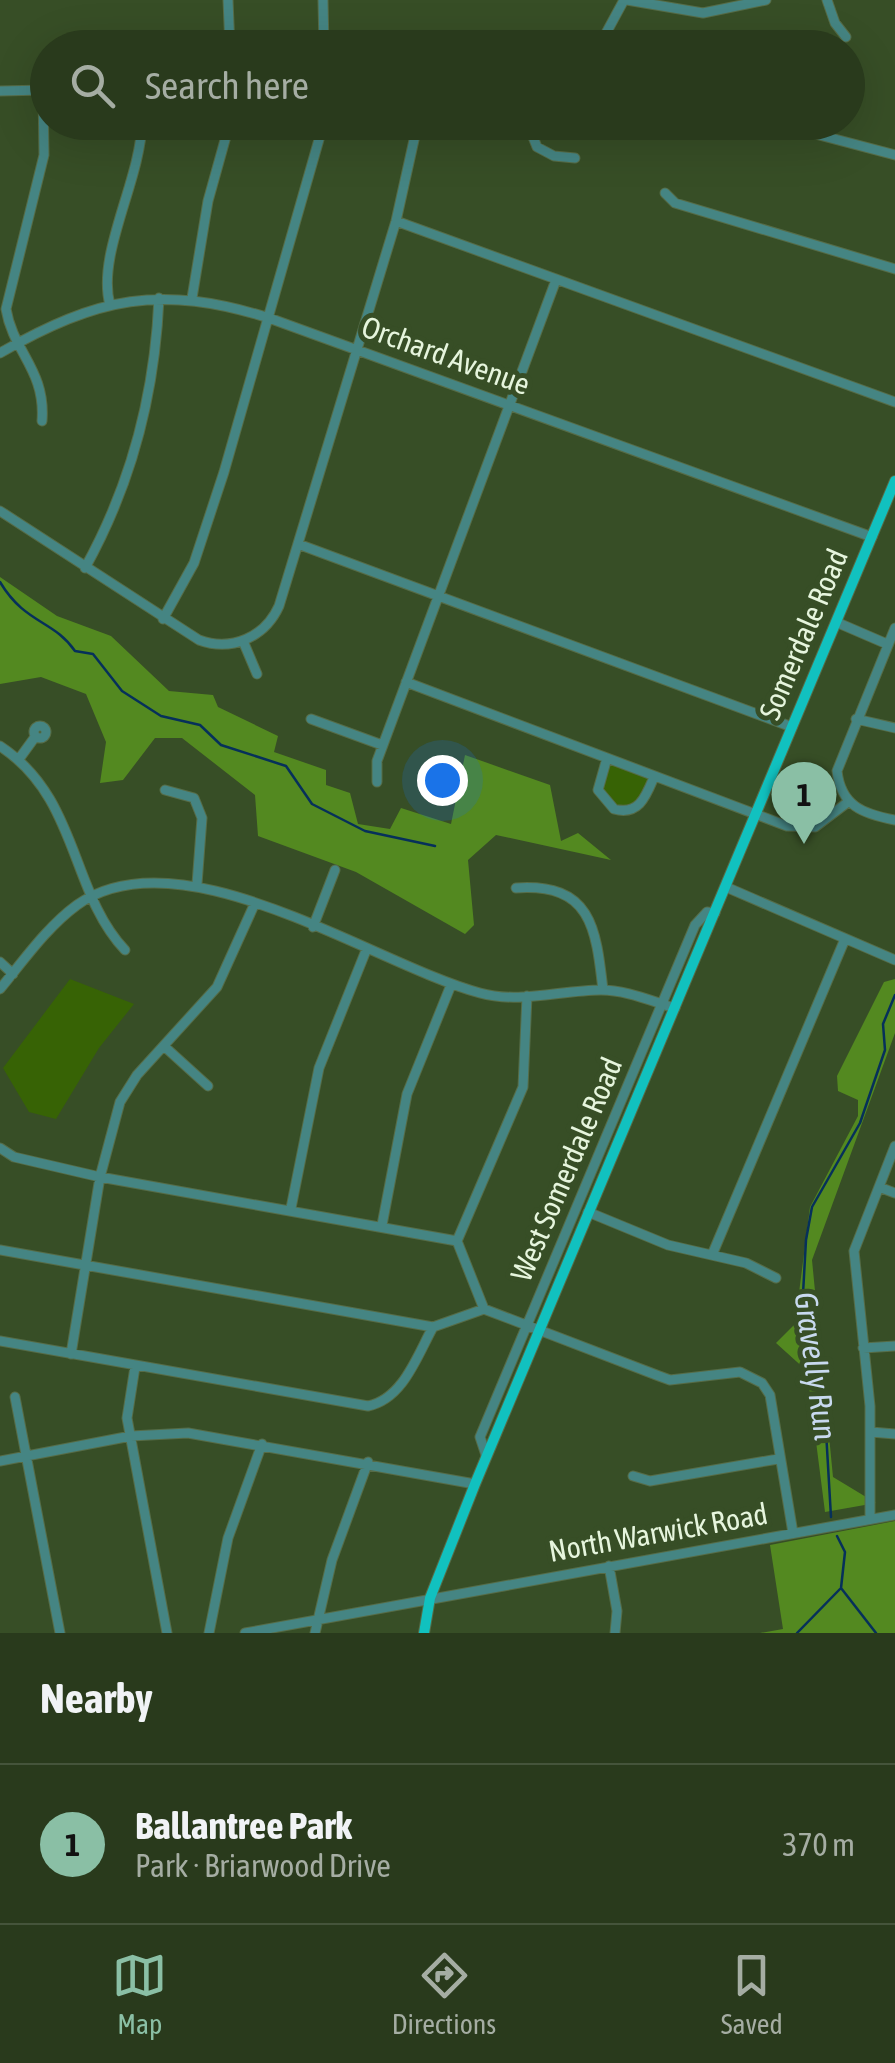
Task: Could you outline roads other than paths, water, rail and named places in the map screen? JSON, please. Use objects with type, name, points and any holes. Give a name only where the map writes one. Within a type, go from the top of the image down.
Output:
[{"type":"main road","name":"Somerdale Road","points":[[734,862],[895,481]]},
{"type":"main road","name":"West Somerdale Road","points":[[424,1633],[430,1598],[474,1484],[540,1331],[669,1006],[715,913],[734,862]]},
{"type":"street","points":[[228,0],[229,30]]},
{"type":"street","points":[[323,0],[324,30]]},
{"type":"street","points":[[608,30],[626,0],[703,13],[766,0]]},
{"type":"street","points":[[827,0],[840,30]]},
{"type":"street","points":[[0,92],[30,91]]},
{"type":"street","points":[[42,420],[40,382],[8,322],[6,309],[44,156],[44,140]]},
{"type":"street","points":[[110,305],[106,289],[112,255],[135,178],[140,140]]},
{"type":"street","points":[[192,298],[208,201],[225,140]]},
{"type":"street","points":[[163,618],[194,562],[270,318],[319,140]]},
{"type":"street","points":[[0,510],[208,644],[243,641],[275,616],[396,222],[414,140]]},
{"type":"street","points":[[535,140],[538,148],[554,156],[575,158]]},
{"type":"street","points":[[838,140],[895,155]]},
{"type":"street","points":[[666,193],[675,204],[895,269]]},
{"type":"street","points":[[396,222],[895,402]]},
{"type":"street","points":[[377,782],[382,745],[556,280]]},
{"type":"street","points":[[85,568],[120,495],[141,422],[156,367],[159,298]]},
{"type":"street","name":"Orchard Avenue","points":[[0,353],[46,326],[110,305],[192,298],[270,318],[872,537]]},
{"type":"street","points":[[298,544],[792,727]]},
{"type":"street","points":[[836,622],[887,644]]},
{"type":"street","points":[[895,628],[837,770],[848,802],[874,816],[895,820]]},
{"type":"street","points":[[243,641],[257,674]]},
{"type":"street","points":[[406,682],[754,815],[804,830],[815,827],[848,802]]},
{"type":"street","points":[[312,719],[382,745]]},
{"type":"street","points":[[856,719],[895,728]]},
{"type":"street","points":[[19,758],[36,737]]},
{"type":"street","points":[[0,746],[19,758],[46,791],[94,895],[125,950]]},
{"type":"street","points":[[606,758],[598,790],[614,808],[628,810],[638,805],[654,776]]},
{"type":"street","points":[[165,790],[194,798],[200,809],[197,884]]},
{"type":"street","points":[[313,926],[334,870]]},
{"type":"street","points":[[0,988],[50,930],[94,895],[173,881],[197,884],[255,904],[486,996],[604,990],[669,1006]]},
{"type":"street","points":[[726,887],[895,960]]},
{"type":"street","points":[[516,888],[558,891],[585,910],[604,990]]},
{"type":"street","points":[[70,1354],[100,1177],[120,1102],[217,987],[255,904]]},
{"type":"street","points":[[712,1256],[845,939]]},
{"type":"street","points":[[291,1208],[319,1068],[367,948]]},
{"type":"street","points":[[0,962],[13,974]]},
{"type":"street","points":[[382,1225],[408,1094],[451,985]]},
{"type":"street","points":[[484,1309],[457,1241],[523,1087],[526,996]]},
{"type":"street","name":"West Somerdale Road","points":[[486,1455],[480,1437],[669,1006]]},
{"type":"street","points":[[165,1047],[208,1086]]},
{"type":"street","points":[[870,1519],[871,1432],[854,1251],[895,1146]]},
{"type":"street","points":[[0,1148],[14,1157],[100,1177],[291,1208],[457,1241]]},
{"type":"street","points":[[879,1188],[895,1193]]},
{"type":"street","points":[[588,1212],[668,1246],[746,1263],[776,1278]]},
{"type":"street","points":[[0,1250],[433,1327],[484,1309],[670,1380],[725,1371],[753,1376],[770,1396],[793,1533]]},
{"type":"street","points":[[0,1341],[135,1368],[368,1406],[390,1397],[400,1386],[433,1327]]},
{"type":"street","points":[[863,1348],[895,1346]]},
{"type":"street","points":[[135,1368],[127,1404],[167,1633]]},
{"type":"street","points":[[15,1397],[60,1633]]},
{"type":"street","points":[[871,1432],[895,1434]]},
{"type":"street","points":[[0,1461],[131,1436],[199,1433],[474,1484]]},
{"type":"street","points":[[209,1633],[228,1538],[262,1444]]},
{"type":"street","points":[[634,1476],[650,1481],[778,1459]]},
{"type":"street","points":[[316,1633],[332,1560],[368,1462]]},
{"type":"street","name":"North Warwick Road","points":[[245,1633],[895,1515]]},
{"type":"street","points":[[609,1566],[617,1611],[614,1633]]},
{"type":"waterway","points":[[0,582],[19,606],[58,633],[75,651],[93,654],[122,691],[161,716],[200,725],[221,745],[286,766],[312,804],[365,831],[435,846]]},
{"type":"waterway","name":"Gravelly Run","points":[[831,1517],[824,1397],[803,1294],[806,1240],[812,1207],[860,1123],[885,1050],[883,1024],[895,995]]},
{"type":"waterway","name":"Gravelly Run","points":[[837,1536],[845,1552],[841,1588],[876,1633]]},
{"type":"waterway","points":[[797,1633],[840,1589]]},
{"type":"place","name":"Ballantree Park","points":[[804,844]]}]
